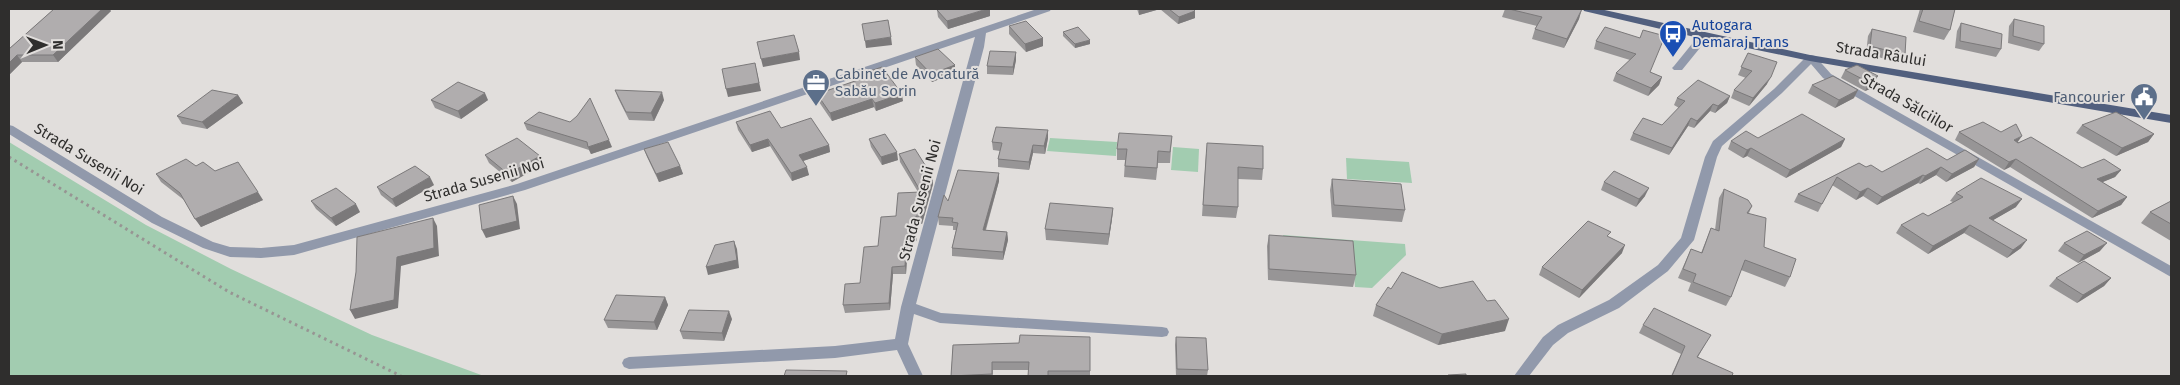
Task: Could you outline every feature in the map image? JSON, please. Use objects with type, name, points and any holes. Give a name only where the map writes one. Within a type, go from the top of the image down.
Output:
[{"type":"main road","name":"Strada Râului","points":[[1588,9],[1810,58],[2074,100],[2171,119]]},
{"type":"street","name":"Strada Susenii Noi","points":[[9,129],[157,220],[208,245],[230,252],[262,253],[294,250],[522,187],[1046,9]]},
{"type":"street","name":"Strada Susenii Noi","points":[[901,344],[908,307],[979,47],[981,30]]},
{"type":"street","points":[[1678,68],[1704,36]]},
{"type":"street","points":[[1521,376],[1548,341],[1563,329],[1614,304],[1663,268],[1687,240],[1711,156],[1717,144],[1778,91],[1810,58]]},
{"type":"street","name":"Strada Sălciilor","points":[[1810,58],[1827,76],[2171,272]]},
{"type":"street","points":[[908,307],[940,318],[1162,332]]},
{"type":"street","points":[[629,363],[835,352],[901,344],[916,376]]},
{"type":"path","points":[[9,157],[229,292],[401,376]]},
{"type":"green space","points":[[1050,138],[1117,142],[1116,156],[1047,151]]},
{"type":"green space","points":[[9,142],[146,225],[231,269],[372,335],[484,376],[9,376]]},
{"type":"green space","points":[[1173,147],[1199,149],[1198,172],[1171,170]]},
{"type":"green space","points":[[1346,158],[1409,162],[1412,183],[1347,179]]},
{"type":"green space","points":[[1283,235],[1405,244],[1406,255],[1372,288],[1355,287],[1352,251],[1284,246]]},
{"type":"building","points":[[54,9],[102,9],[53,55],[17,55],[9,63],[9,49]]},
{"type":"building","points":[[987,9],[947,21],[937,10]]},
{"type":"building","points":[[1169,9],[1193,9],[1195,11],[1179,17]]},
{"type":"building","points":[[1509,9],[1582,9],[1567,39],[1535,29],[1542,17]]},
{"type":"building","points":[[1923,9],[1955,9],[1950,30],[1919,21]]},
{"type":"building","points":[[2014,19],[2044,26],[2044,44],[2013,36]]},
{"type":"building","points":[[888,20],[891,37],[865,41],[862,24]]},
{"type":"building","points":[[1026,21],[1043,38],[1025,44],[1009,26]]},
{"type":"building","points":[[1961,23],[2002,34],[2001,49],[1960,41]]},
{"type":"building","points":[[1078,27],[1090,40],[1075,44],[1063,32]]},
{"type":"building","points":[[1605,27],[1640,38],[1643,30],[1665,36],[1650,72],[1662,77],[1651,88],[1616,73],[1636,54],[1596,41]]},
{"type":"building","points":[[1872,29],[1906,37],[1905,55],[1870,46]]},
{"type":"building","points":[[794,35],[799,52],[761,59],[757,42]]},
{"type":"building","points":[[938,49],[955,65],[931,74],[915,57]]},
{"type":"building","points":[[990,51],[1016,52],[1013,67],[987,66]]},
{"type":"building","points":[[1748,53],[1777,62],[1771,77],[1753,98],[1734,90],[1752,71],[1741,67]]},
{"type":"building","points":[[755,63],[759,83],[726,89],[722,69]]},
{"type":"building","points":[[1857,65],[1878,76],[1871,79],[1874,81],[1870,83],[1845,70]]},
{"type":"building","points":[[882,67],[902,94],[875,103],[872,99],[830,113],[817,94],[858,80],[855,76]]},
{"type":"building","points":[[1833,76],[1858,90],[1839,100],[1812,85]]},
{"type":"building","points":[[1698,80],[1730,96],[1718,106],[1713,104],[1697,121],[1691,118],[1672,148],[1633,133],[1643,118],[1662,125],[1685,101],[1677,98]]},
{"type":"building","points":[[458,82],[485,93],[458,111],[431,100]]},
{"type":"building","points":[[212,90],[238,95],[202,122],[177,116]]},
{"type":"building","points":[[615,90],[662,92],[651,113],[626,112]]},
{"type":"building","points":[[590,98],[609,140],[588,147],[587,142],[524,123],[539,112],[570,122],[577,116]]},
{"type":"building","points":[[770,111],[781,128],[811,118],[829,145],[799,155],[807,167],[791,173],[768,139],[750,145],[736,122]]},
{"type":"building","points":[[2116,112],[2154,134],[2122,148],[2082,125]]},
{"type":"building","points":[[1802,114],[1845,139],[1790,170],[1751,148],[1747,150],[1731,141],[1746,131],[1758,138]]},
{"type":"building","points":[[1983,122],[2001,132],[2016,124],[2022,136],[2014,140],[2018,143],[2031,137],[2082,168],[2104,159],[2121,170],[2097,179],[2127,197],[2098,211],[2016,159],[2009,162],[1959,132]]},
{"type":"building","points":[[996,127],[1048,130],[1044,146],[1033,145],[1029,162],[998,159],[1002,143],[992,142]]},
{"type":"building","points":[[1119,133],[1172,136],[1170,152],[1158,151],[1157,168],[1125,166],[1127,149],[1117,149]]},
{"type":"building","points":[[885,134],[897,152],[881,157],[869,139]]},
{"type":"building","points":[[517,138],[540,156],[508,174],[485,155]]},
{"type":"building","points":[[668,142],[680,166],[656,174],[644,149]]},
{"type":"building","points":[[1207,143],[1263,146],[1263,169],[1238,167],[1238,207],[1203,205]]},
{"type":"building","points":[[1927,148],[1947,160],[1965,150],[1979,159],[1952,174],[1941,167],[1882,197],[1868,188],[1860,192],[1837,177],[1822,204],[1798,194],[1859,163],[1866,167],[1871,165],[1882,172]]},
{"type":"building","points":[[915,149],[932,176],[921,216],[916,216],[916,234],[907,234],[905,266],[892,267],[889,303],[843,305],[845,284],[860,283],[864,247],[878,246],[881,217],[896,216],[898,193],[921,192],[899,154]]},
{"type":"building","points":[[186,159],[196,166],[203,162],[215,171],[238,162],[258,192],[195,219],[180,193],[156,174]]},
{"type":"building","points":[[415,166],[430,177],[392,199],[377,187]]},
{"type":"building","points":[[958,170],[999,173],[983,230],[1007,232],[1003,252],[952,248],[958,223],[952,222],[953,218],[938,217],[944,195],[948,201]]},
{"type":"building","points":[[1614,171],[1649,188],[1639,199],[1604,182]]},
{"type":"building","points":[[1981,178],[2022,199],[1989,218],[2027,240],[2013,250],[1970,225],[1933,246],[1901,225],[1923,213],[1928,216],[1963,197],[1956,193]]},
{"type":"building","points":[[1332,179],[1401,184],[1405,210],[1334,205]]},
{"type":"building","points":[[336,188],[356,204],[331,218],[311,201]]},
{"type":"building","points":[[1724,189],[1748,200],[1752,206],[1747,213],[1766,218],[1764,247],[1796,259],[1790,277],[1745,260],[1731,297],[1693,282],[1696,274],[1683,269],[1691,249],[1702,253],[1711,228],[1719,231]]},
{"type":"building","points":[[513,196],[517,221],[482,230],[479,205]]},
{"type":"building","points":[[2171,201],[2171,224],[2150,212]]},
{"type":"building","points":[[1050,203],[1113,208],[1109,234],[1045,229]]},
{"type":"building","points":[[433,218],[434,248],[397,257],[394,300],[350,310],[356,272],[357,237]]},
{"type":"building","points":[[1588,221],[1611,232],[1607,236],[1625,245],[1582,290],[1542,267]]},
{"type":"building","points":[[2087,231],[2107,243],[2084,255],[2064,243]]},
{"type":"building","points":[[1269,235],[1353,241],[1356,275],[1269,269]]},
{"type":"building","points":[[734,241],[737,260],[706,267],[715,245]]},
{"type":"building","points":[[2084,261],[2111,278],[2083,295],[2056,278]]},
{"type":"building","points":[[1402,272],[1440,288],[1473,281],[1487,301],[1495,300],[1509,319],[1442,334],[1376,305],[1388,287],[1391,289]]},
{"type":"building","points":[[616,295],[665,297],[654,322],[604,320]]},
{"type":"building","points":[[1654,308],[1711,335],[1697,357],[1733,373],[1732,376],[1672,376],[1685,346],[1643,325]]},
{"type":"building","points":[[689,310],[729,311],[722,333],[680,331]]},
{"type":"building","points":[[1020,335],[1090,337],[1090,371],[1048,371],[1048,376],[1028,376],[1029,362],[992,362],[992,374],[951,376],[953,345],[1019,343]]},
{"type":"building","points":[[1176,337],[1206,338],[1208,370],[1177,369]]},
{"type":"building","points":[[786,370],[847,371],[846,376],[784,376]]},
{"type":"building","points":[[1466,374],[1466,376],[1448,376],[1448,375]]},
{"type":"place","name":"Autogara Demaraj Trans","points":[[1673,58]]},
{"type":"place","name":"Cabinet de Avocatură Sabău Sorin","points":[[816,107]]},
{"type":"place","name":"Fancourier","points":[[2144,121]]}]
